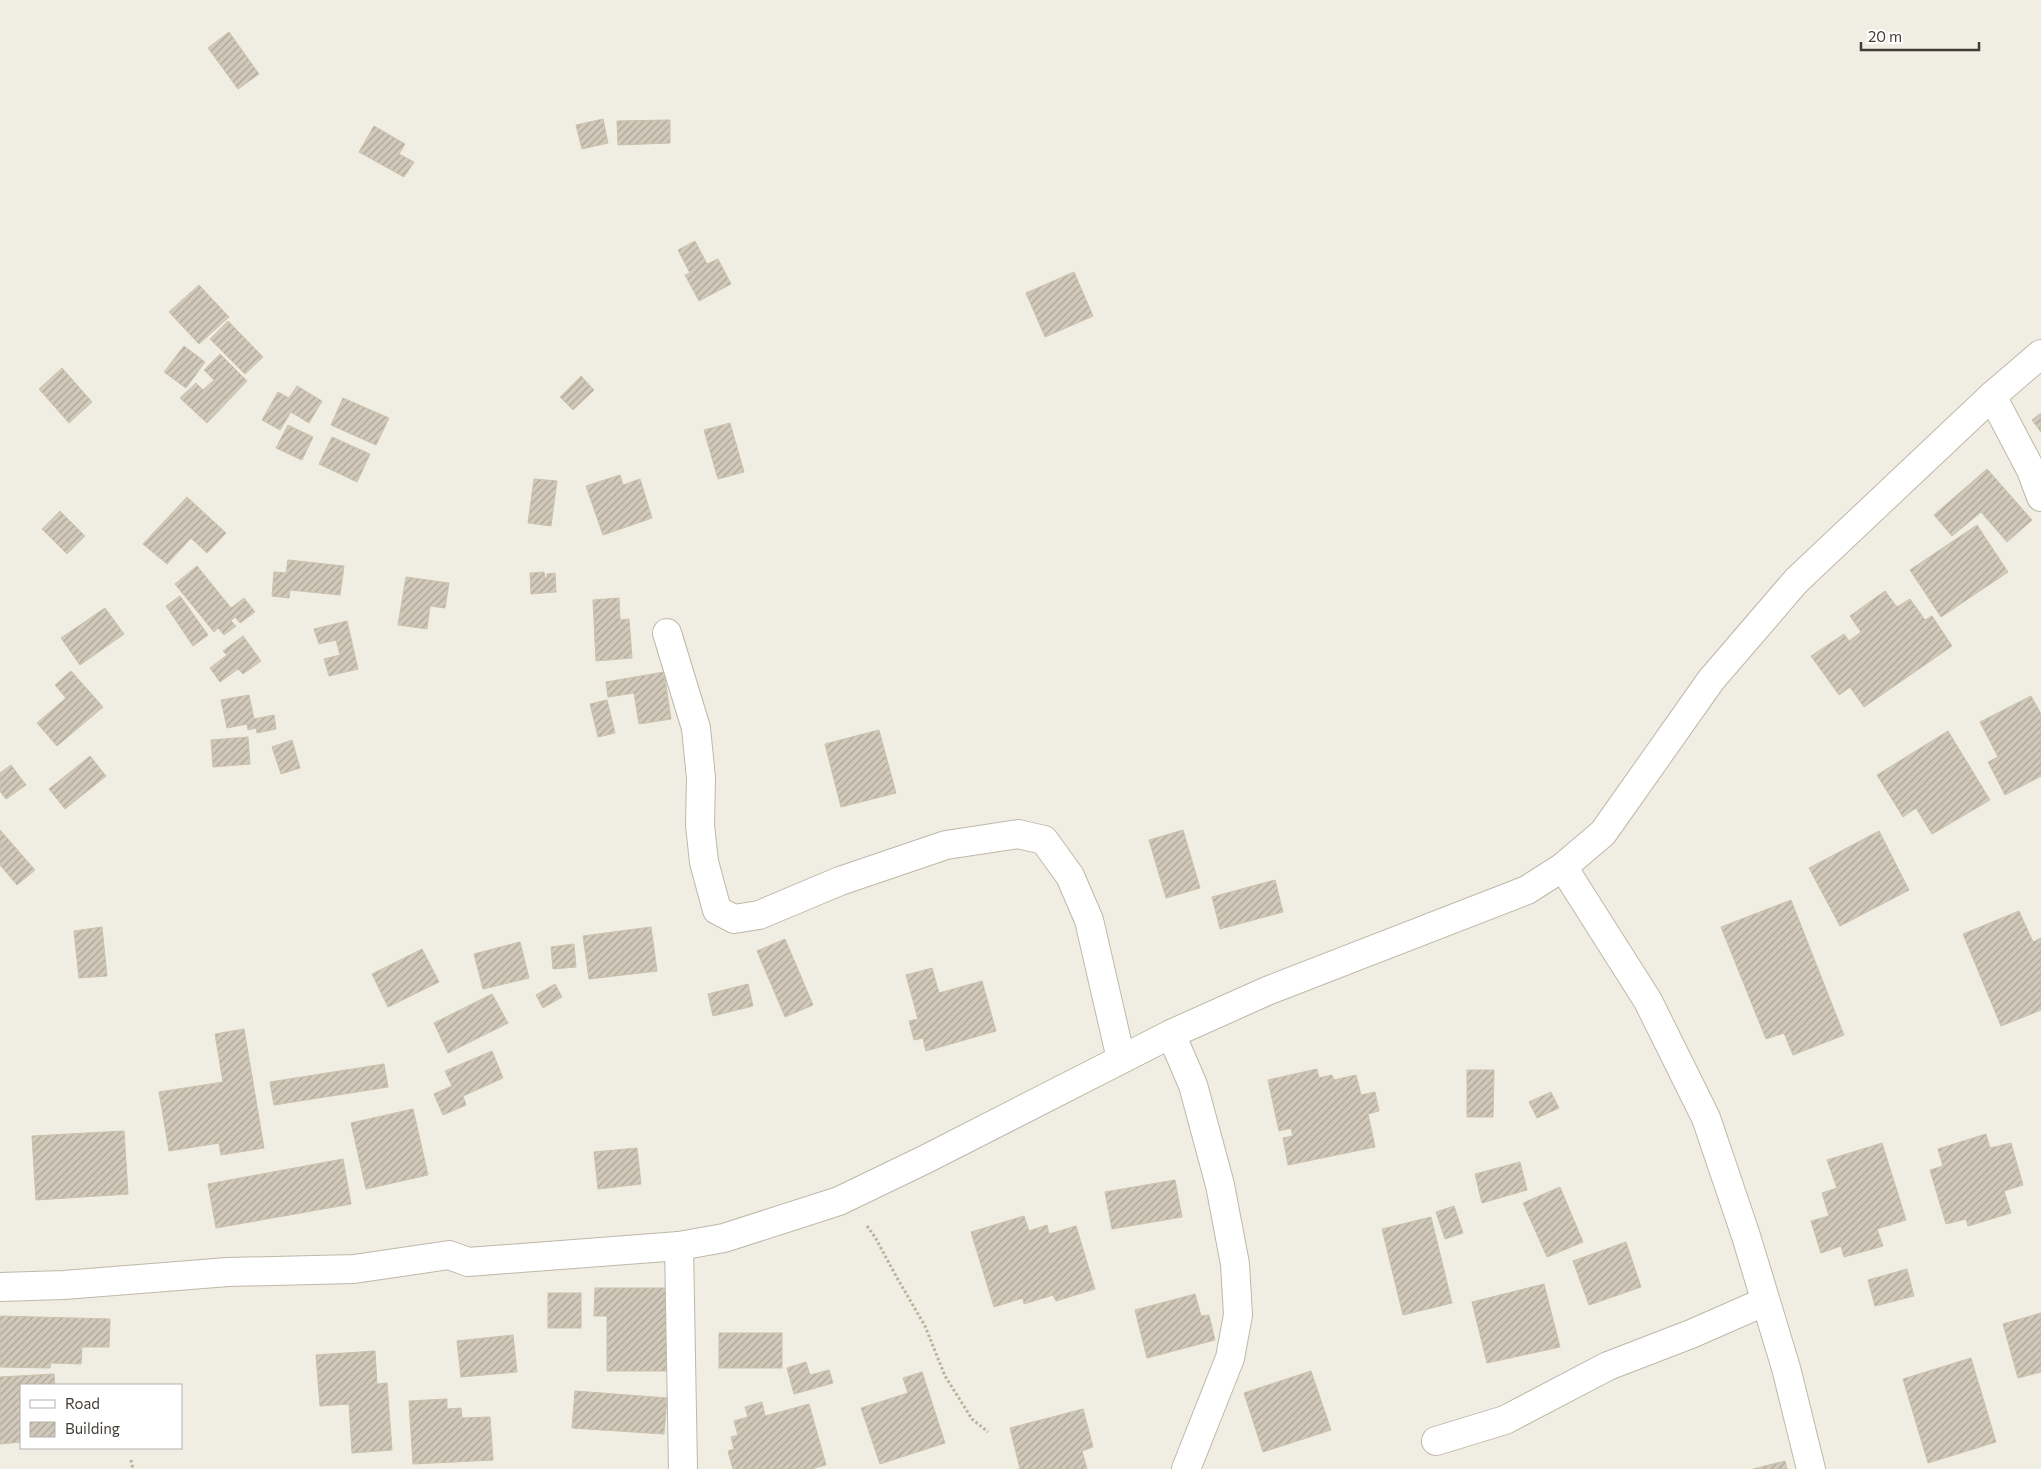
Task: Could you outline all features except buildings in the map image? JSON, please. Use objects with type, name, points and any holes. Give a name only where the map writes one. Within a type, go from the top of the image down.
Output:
[{"type":"street","points":[[0,1287],[64,1285],[228,1272],[354,1269],[449,1255],[468,1262],[679,1246],[724,1238],[839,1201],[926,1159],[1171,1034],[1267,991],[1527,890],[1563,867],[1603,832],[1710,680],[1796,582],[1992,396],[2041,354]]},
{"type":"street","points":[[1992,396],[2031,470],[2041,497]]},
{"type":"street","points":[[667,633],[696,728],[701,778],[700,824],[704,862],[717,910],[734,919],[759,915],[840,881],[946,845],[1018,834],[1044,840],[1070,876],[1089,920],[1121,1060]]},
{"type":"street","points":[[1563,867],[1648,1001],[1706,1118],[1746,1236],[1764,1302],[1786,1368],[1811,1469]]},
{"type":"street","points":[[1171,1034],[1193,1085],[1220,1185],[1235,1264],[1238,1315],[1230,1358],[1186,1469]]},
{"type":"street","points":[[679,1246],[683,1469]]},
{"type":"street","points":[[1436,1441],[1505,1420],[1608,1366],[1691,1334],[1764,1302]]},
{"type":"path","points":[[839,1201],[860,1216],[876,1237],[925,1326],[945,1376],[972,1419],[988,1432]]},
{"type":"path","points":[[131,1460],[133,1469]]}]
